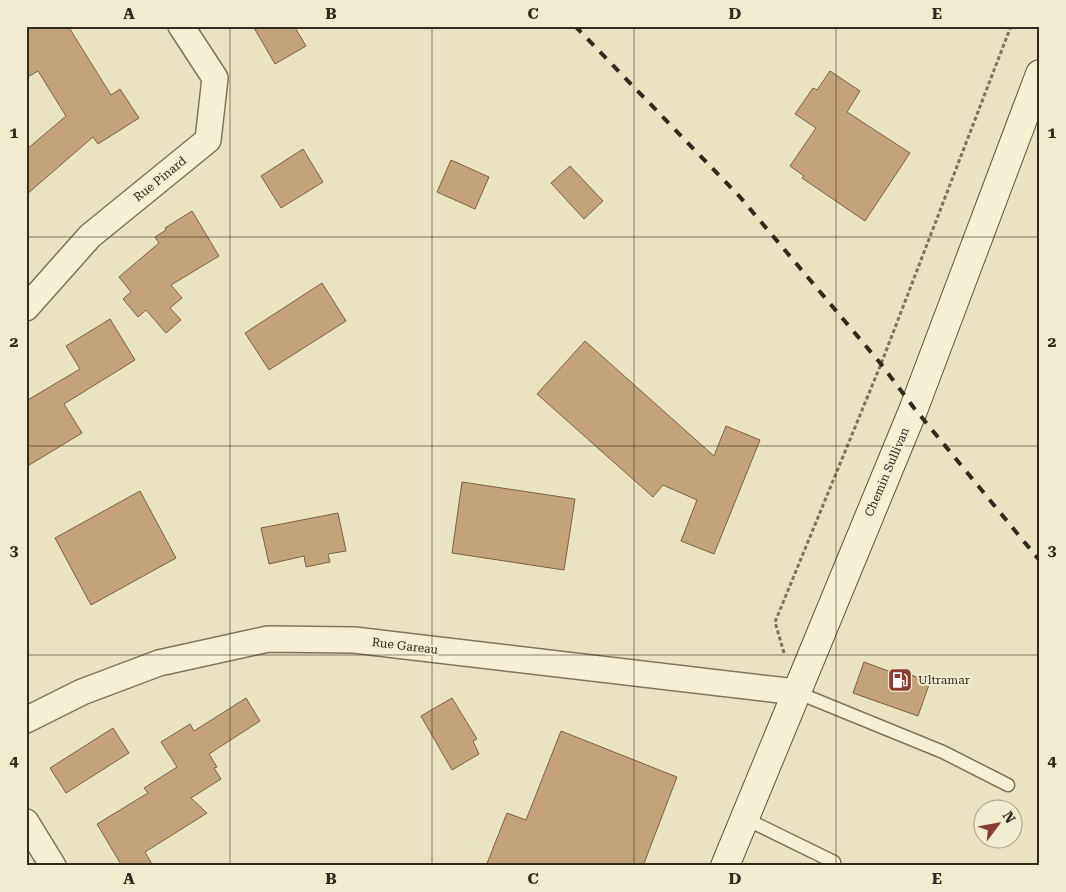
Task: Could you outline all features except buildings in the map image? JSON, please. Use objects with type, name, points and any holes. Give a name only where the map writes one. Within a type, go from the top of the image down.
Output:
[{"type":"main road","name":"Chemin Sullivan","points":[[725,866],[914,408],[1034,106],[1040,74]]},
{"type":"street","name":"Rue Pinard","points":[[26,308],[90,236],[208,140],[215,78],[181,26]]},
{"type":"street","name":"Rue Gareau","points":[[26,720],[82,692],[159,664],[268,638],[354,640],[796,692]]},
{"type":"street","points":[[26,822],[53,866]]},
{"type":"lane","points":[[796,692],[943,752],[1008,785]]},
{"type":"lane","points":[[744,818],[834,862]]},
{"type":"path","points":[[796,692],[775,622],[881,364],[1011,26]]},
{"type":"railway","points":[[575,26],[740,197],[881,364],[914,408],[1040,561]]},
{"type":"place","name":"Ultramar","points":[[900,680]]}]
